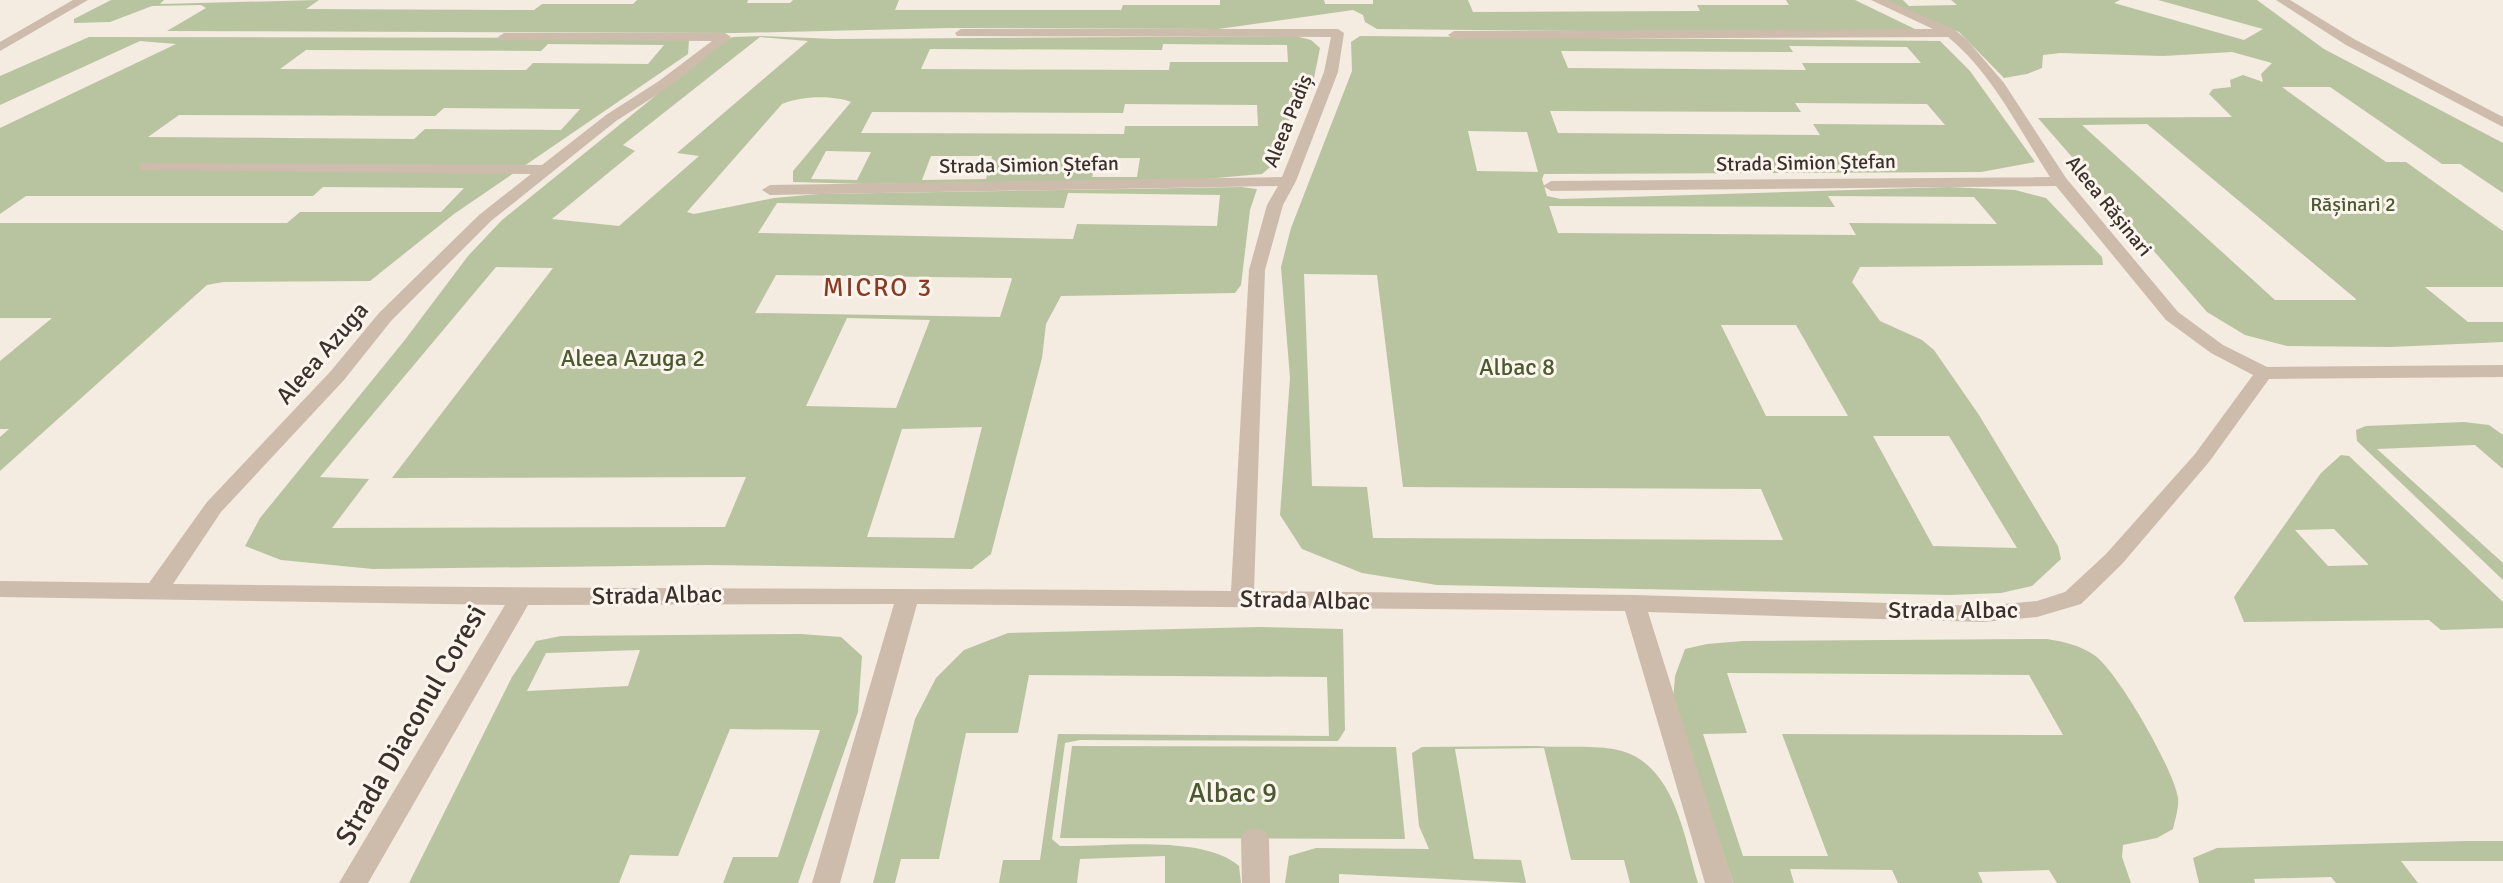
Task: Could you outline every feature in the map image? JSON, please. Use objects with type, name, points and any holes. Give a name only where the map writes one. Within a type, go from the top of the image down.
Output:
[{"type":"street","points":[[0,47],[82,0]]},
{"type":"street","name":"Aleea Rășinari","points":[[1877,0],[1951,33],[1999,86],[2060,181],[2172,316],[2217,349],[2264,373]]},
{"type":"street","points":[[2282,0],[2350,42],[2503,123]]},
{"type":"street","name":"Aleea Padiș","points":[[961,33],[1338,33],[1331,72],[1288,181],[1275,205],[1257,270],[1242,599]]},
{"type":"street","points":[[1454,35],[1951,33]]},
{"type":"street","name":"Aleea Azuga","points":[[157,589],[214,507],[337,376],[385,317],[485,218],[611,118],[664,84],[725,37],[504,37]]},
{"type":"street","points":[[145,166],[546,170]]},
{"type":"street","name":"Strada Simion Ștefan","points":[[770,190],[1288,181]]},
{"type":"street","name":"Strada Simion Ștefan","points":[[1551,186],[2060,181]]},
{"type":"street","points":[[2264,373],[2503,371]]},
{"type":"street","name":"Strada Albac","points":[[0,589],[157,589],[521,597],[908,596],[1634,603],[1983,614],[2037,609],[2073,598],[2114,559],[2202,458],[2264,373]]},
{"type":"street","points":[[826,883],[908,596]]},
{"type":"street","name":"Strada Diaconul Coresi","points":[[353,883],[521,597]]},
{"type":"street","points":[[1634,603],[1719,883]]},
{"type":"street","points":[[1255,839],[1256,883]]},
{"type":"green space","points":[[111,0],[164,0],[160,4],[319,0],[306,9],[534,10],[542,4],[633,4],[637,0],[790,3],[793,0],[899,0],[895,10],[1121,10],[1123,5],[1220,5],[1220,0],[1324,0],[1325,4],[1373,4],[1373,0],[1468,0],[1473,12],[1700,11],[1697,5],[1789,5],[1786,0],[1855,0],[1917,30],[1910,34],[1377,29],[1353,10],[1218,29],[948,28],[736,33],[167,31],[206,8],[201,5],[152,6],[110,22],[74,23],[74,19]]},
{"type":"green space","name":"Rășinari 2","points":[[1882,0],[1903,0],[1909,6],[1957,5],[1951,0],[2120,0],[2114,3],[2244,40],[2263,29],[2158,0],[2257,0],[2324,49],[2503,143],[2503,193],[2460,164],[2442,164],[2330,87],[2282,87],[2386,162],[2406,162],[2503,231],[2503,287],[2425,287],[2468,322],[2503,322],[2503,342],[2391,347],[2287,346],[2245,335],[2207,312],[2038,118],[2232,117],[2209,94],[2213,89],[2231,87],[2230,80],[2243,75],[2263,82],[2261,74],[2272,63],[2232,52],[2163,56],[2060,53],[2043,55],[2042,68],[2004,78],[1959,32]],"holes":[[[2147,124],[2356,299],[2275,300],[2082,125]]]},
{"type":"green space","name":"Aleea Azuga 2","points":[[1295,36],[1311,40],[1320,48],[1312,88],[1290,116],[1276,162],[1262,174],[1205,179],[868,184],[793,182],[793,171],[851,102],[816,97],[782,104],[687,212],[694,214],[774,198],[819,194],[1257,189],[1250,210],[1241,285],[1235,293],[1061,296],[1046,324],[1042,358],[991,554],[972,569],[710,565],[373,569],[281,560],[245,546],[260,518],[404,341],[468,256],[502,220],[723,41],[733,37]],"holes":[[[760,37],[808,41],[677,153],[699,156],[619,226],[552,219],[635,151],[623,145]],[[1163,44],[1287,45],[1288,62],[1170,62],[1169,70],[921,69],[930,49],[1162,50]],[[1125,104],[1257,105],[1258,126],[1125,126],[1124,134],[861,133],[872,112],[1123,113]],[[826,151],[871,152],[857,180],[811,179]],[[931,156],[992,157],[986,179],[922,180]],[[1097,158],[1140,158],[1137,177],[1092,177]],[[1068,193],[1220,195],[1217,226],[1077,224],[1073,239],[758,233],[777,203],[1064,208]],[[496,267],[553,268],[392,478],[746,477],[725,527],[332,528],[369,479],[320,477]],[[776,275],[1011,278],[1000,317],[755,313]],[[847,318],[930,320],[896,408],[806,406]],[[982,427],[954,538],[867,537],[902,429]]]},
{"type":"green space","name":"Albac 8","points":[[1360,36],[1940,41],[1970,71],[2035,162],[1981,172],[1544,174],[1542,179],[1547,196],[1561,199],[1948,187],[2015,190],[2046,198],[2102,257],[2103,265],[1860,267],[1852,282],[1880,321],[1922,340],[1934,350],[1979,415],[2058,546],[2061,559],[2032,586],[2001,593],[1950,595],[1437,585],[1362,573],[1302,549],[1280,515],[1290,378],[1281,267],[1291,228],[1352,71],[1351,42]],"holes":[[[1789,46],[1907,47],[1921,63],[1802,63],[1806,70],[1568,68],[1561,51],[1793,52]],[[1795,103],[1927,104],[1945,125],[1813,124],[1820,135],[1558,133],[1550,111],[1801,112]],[[1468,131],[1527,132],[1538,172],[1477,171]],[[1828,196],[1974,197],[1997,224],[1849,223],[1856,235],[1558,233],[1549,206],[1835,207]],[[1304,274],[1377,275],[1403,487],[1761,489],[1783,540],[1373,538],[1367,487],[1312,486]],[[1721,325],[1796,325],[1848,416],[1766,416]],[[1873,436],[1949,436],[2017,548],[1933,546]]]},
{"type":"green space","points":[[89,37],[689,40],[688,54],[454,214],[370,281],[223,282],[207,285],[0,471],[0,437],[9,429],[0,429],[0,361],[52,318],[0,318],[0,223],[287,223],[300,212],[441,212],[464,188],[323,187],[313,196],[26,196],[0,214],[0,128],[176,44],[140,41],[0,105],[0,76]],"holes":[[[548,44],[664,45],[648,64],[533,63],[526,70],[280,69],[306,50],[541,51]],[[444,108],[580,109],[561,130],[425,129],[414,139],[148,137],[179,115],[435,116]]]},
{"type":"green space","points":[[2464,422],[2489,425],[2503,435],[2503,469],[2475,445],[2377,449],[2503,563],[2503,580],[2357,441],[2356,430],[2366,426]]},
{"type":"green space","points":[[2341,455],[2349,456],[2503,602],[2503,628],[2441,630],[2429,620],[2244,622],[2234,597],[2321,473]],"holes":[[[2334,529],[2368,564],[2328,566],[2295,530]]]},
{"type":"green space","points":[[1260,627],[1343,629],[1345,730],[1338,741],[1080,740],[1065,743],[1052,839],[1060,846],[1154,844],[1202,850],[1223,856],[1239,866],[1241,883],[1165,883],[1165,856],[1080,859],[1077,883],[999,883],[1003,860],[1040,860],[1058,734],[1329,736],[1327,677],[1029,675],[1018,733],[966,733],[939,859],[901,859],[895,883],[873,883],[915,719],[936,678],[964,650],[1008,633]]},
{"type":"green space","points":[[801,634],[841,637],[862,656],[858,712],[798,883],[723,883],[733,857],[778,857],[820,730],[730,729],[678,856],[630,855],[619,883],[409,883],[512,677],[536,641],[561,636]],"holes":[[[640,650],[628,686],[527,691],[546,653]]]},
{"type":"green space","points":[[2047,639],[2083,649],[2104,664],[2130,699],[2156,744],[2178,798],[2173,829],[2157,838],[2123,845],[2122,857],[2131,883],[2057,883],[2049,870],[1978,872],[1983,883],[1898,883],[1892,870],[1790,869],[1794,883],[1733,883],[1673,700],[1675,676],[1685,649],[1743,641]],"holes":[[[1727,673],[2029,675],[2063,735],[1782,734],[1828,856],[1743,856],[1703,734],[1747,733]]]},
{"type":"green space","name":"Albac 9","points":[[1072,746],[1396,747],[1405,839],[1060,838]]},
{"type":"green space","points":[[1537,746],[1613,749],[1634,756],[1650,767],[1673,801],[1698,883],[1630,883],[1624,860],[1571,860],[1544,748],[1455,749],[1474,859],[1521,860],[1526,883],[1339,874],[1339,883],[1285,883],[1289,856],[1316,848],[1429,849],[1419,826],[1412,753],[1422,747]]},
{"type":"green space","points":[[2503,841],[2503,861],[2401,861],[2418,883],[2336,883],[2331,877],[2254,879],[2255,883],[2199,883],[2193,858],[2217,848]]},
{"type":"district","name":"MICRO 3","points":[[878,288]]}]
